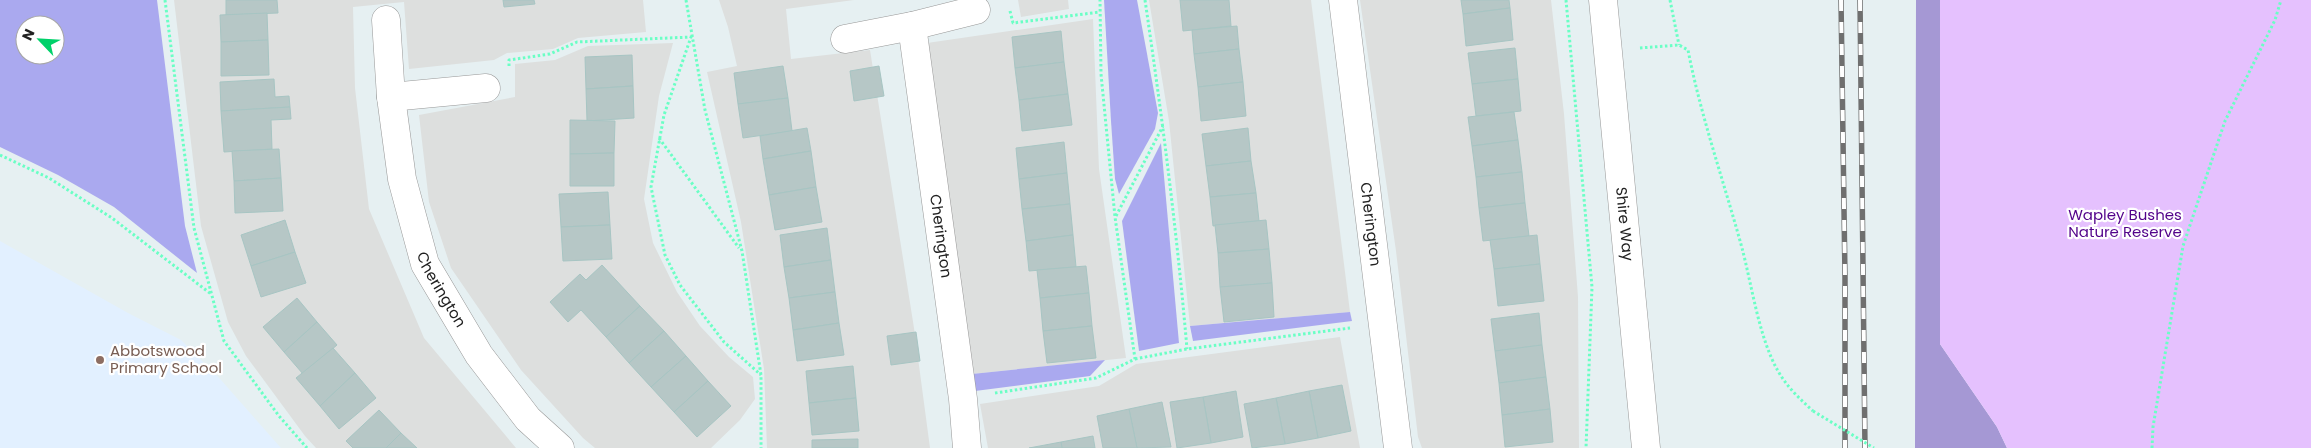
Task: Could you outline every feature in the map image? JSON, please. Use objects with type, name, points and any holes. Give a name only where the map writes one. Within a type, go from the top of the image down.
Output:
[{"type":"street","name":"Cherington","points":[[1342,0],[1398,448]]},
{"type":"street","name":"Shire Way","points":[[1603,0],[1646,448]]},
{"type":"street","points":[[845,39],[912,26],[976,10]]},
{"type":"street","name":"Cherington","points":[[386,20],[391,96],[402,179],[425,264],[479,355],[528,419],[560,448]]},
{"type":"street","name":"Cherington","points":[[912,26],[963,398],[968,448]]},
{"type":"street","points":[[391,96],[486,88]]},
{"type":"path","points":[[165,0],[194,228],[224,341],[280,416],[307,448]]},
{"type":"path","points":[[686,0],[705,110],[742,251],[761,375],[761,448]]},
{"type":"path","points":[[1100,0],[1101,74],[1116,217],[1136,359]]},
{"type":"path","points":[[1145,0],[1164,125],[1178,242],[1187,349]]},
{"type":"path","points":[[1566,0],[1592,287],[1586,448]]},
{"type":"path","points":[[1670,0],[1679,45]]},
{"type":"path","points":[[2152,448],[2153,427],[2183,246],[2226,121],[2275,20],[2281,0]]},
{"type":"path","points":[[1009,2],[1013,23],[1100,12]]},
{"type":"path","points":[[486,88],[509,87],[509,60],[550,54],[577,42],[691,37]]},
{"type":"path","points":[[691,37],[664,114],[658,137],[651,187],[665,255],[680,285],[724,342],[761,375]]},
{"type":"path","points":[[1571,48],[1609,51],[1679,45],[1688,50],[1695,85],[1720,169],[1762,330],[1778,371],[1796,396],[1813,411],[1874,448]]},
{"type":"path","points":[[1116,217],[1164,125]]},
{"type":"path","points":[[658,137],[742,251]]},
{"type":"path","points":[[0,155],[49,178],[112,218],[212,294]]},
{"type":"path","points":[[963,398],[1096,378],[1136,359],[1187,349],[1383,324]]},
{"type":"shaded area","points":[[0,0],[157,0],[185,226],[197,273],[114,207],[58,175],[0,147]]},
{"type":"shaded area","points":[[174,0],[643,0],[646,32],[578,38],[553,49],[507,53],[494,60],[409,69],[404,2],[353,7],[355,88],[369,209],[424,338],[516,448],[316,448],[305,436],[246,356],[228,322],[201,226]]},
{"type":"shaded area","points":[[719,0],[854,0],[786,9],[791,59],[870,50],[914,328],[930,448],[767,448],[764,369],[741,222],[707,72],[737,66],[728,27]]},
{"type":"shaded area","points":[[1018,0],[1068,0],[1069,9],[1021,17]]},
{"type":"shaded area","points":[[1104,0],[1137,0],[1158,113],[1155,129],[1119,194],[1115,179]]},
{"type":"shaded area","points":[[1149,0],[1311,0],[1350,312],[1190,326],[1169,121]]},
{"type":"shaded area","points":[[1360,0],[1551,0],[1564,114],[1578,297],[1579,448],[1422,448],[1418,437],[1396,251]]},
{"type":"shaded area","points":[[1916,0],[1940,0],[1940,344],[1997,427],[2007,448],[1915,448]]},
{"type":"shaded area","points":[[1093,19],[1099,169],[1126,358],[972,374],[927,43]]},
{"type":"shaded area","points":[[673,43],[659,96],[644,199],[653,243],[677,292],[700,326],[729,357],[753,377],[755,399],[740,420],[711,448],[595,448],[583,438],[521,370],[451,268],[429,202],[419,115],[515,97],[515,64],[555,60],[588,46]]},
{"type":"shaded area","points":[[1161,143],[1179,343],[1139,351],[1122,221]]},
{"type":"shaded area","name":"Abbotswood Primary School","points":[[0,241],[128,313],[181,340],[221,380],[281,448],[0,448]]},
{"type":"shaded area","points":[[1350,312],[1352,321],[1193,341],[1190,326]]},
{"type":"shaded area","points":[[1340,337],[1360,448],[988,448],[980,404],[1099,386],[1136,364]]},
{"type":"shaded area","points":[[1105,360],[1090,376],[975,391],[972,374]]},
{"type":"green space","name":"Wapley Bushes Nature Reserve","points":[[1940,0],[2311,0],[2311,448],[2007,448],[1997,427],[1940,344]]},
{"type":"building","points":[[226,0],[277,0],[278,13],[226,15]]},
{"type":"building","points":[[503,0],[534,0],[535,4],[504,7]]},
{"type":"building","points":[[1180,0],[1229,0],[1231,26],[1183,31]]},
{"type":"building","points":[[1461,0],[1509,0],[1510,8],[1463,14]]},
{"type":"building","points":[[1510,8],[1513,40],[1466,46],[1463,14]]},
{"type":"building","points":[[267,13],[268,40],[221,42],[220,15]]},
{"type":"building","points":[[1237,26],[1239,49],[1194,54],[1192,30]]},
{"type":"building","points":[[1061,31],[1064,62],[1015,68],[1012,37]]},
{"type":"building","points":[[268,40],[269,75],[221,76],[221,42]]},
{"type":"building","points":[[1515,48],[1518,79],[1472,84],[1468,53]]},
{"type":"building","points":[[1239,49],[1243,82],[1198,87],[1194,54]]},
{"type":"building","points":[[632,55],[633,86],[586,89],[585,57]]},
{"type":"building","points":[[1064,62],[1068,94],[1019,100],[1015,68]]},
{"type":"building","points":[[783,66],[788,98],[738,104],[734,73]]},
{"type":"building","points":[[879,66],[884,96],[854,101],[850,71]]},
{"type":"building","points":[[274,79],[275,97],[289,96],[290,107],[221,111],[220,82]]},
{"type":"building","points":[[1518,79],[1521,111],[1476,116],[1472,84]]},
{"type":"building","points":[[1243,82],[1246,116],[1201,121],[1198,87]]},
{"type":"building","points":[[633,86],[634,118],[587,121],[586,89]]},
{"type":"building","points":[[1068,94],[1072,125],[1022,131],[1019,100]]},
{"type":"building","points":[[788,98],[792,131],[743,138],[738,104]]},
{"type":"building","points":[[290,107],[291,119],[271,120],[272,149],[224,152],[221,111]]},
{"type":"building","points":[[1514,112],[1518,140],[1472,146],[1468,117]]},
{"type":"building","points":[[570,120],[615,121],[614,153],[570,154]]},
{"type":"building","points":[[807,128],[811,151],[763,159],[760,136]]},
{"type":"building","points":[[1248,128],[1251,161],[1206,166],[1202,134]]},
{"type":"building","points":[[1518,140],[1522,172],[1476,177],[1472,146]]},
{"type":"building","points":[[1064,142],[1067,173],[1019,179],[1016,148]]},
{"type":"building","points":[[279,149],[281,178],[234,181],[232,151]]},
{"type":"building","points":[[811,151],[816,187],[769,195],[763,159]]},
{"type":"building","points":[[614,153],[614,186],[570,186],[570,154]]},
{"type":"building","points":[[1251,161],[1256,193],[1210,197],[1206,166]]},
{"type":"building","points":[[1522,172],[1525,203],[1479,208],[1476,177]]},
{"type":"building","points":[[1067,173],[1070,204],[1022,209],[1019,179]]},
{"type":"building","points":[[281,178],[283,211],[235,213],[234,181]]},
{"type":"building","points":[[816,187],[822,222],[775,230],[769,195]]},
{"type":"building","points":[[608,192],[610,225],[561,227],[559,194]]},
{"type":"building","points":[[1256,193],[1259,221],[1213,226],[1210,197]]},
{"type":"building","points":[[1525,203],[1529,236],[1483,241],[1479,208]]},
{"type":"building","points":[[1070,204],[1073,235],[1026,241],[1022,209]]},
{"type":"building","points":[[285,220],[295,252],[251,266],[241,235]]},
{"type":"building","points":[[1266,220],[1269,249],[1218,253],[1215,225]]},
{"type":"building","points":[[610,225],[612,259],[563,261],[561,227]]},
{"type":"building","points":[[827,228],[831,260],[784,267],[780,235]]},
{"type":"building","points":[[1073,235],[1076,267],[1029,271],[1026,241]]},
{"type":"building","points":[[1537,235],[1540,264],[1494,269],[1490,240]]},
{"type":"building","points":[[1269,249],[1272,283],[1220,287],[1218,253]]},
{"type":"building","points":[[295,252],[306,283],[261,297],[251,266]]},
{"type":"building","points":[[831,260],[835,292],[789,298],[784,267]]},
{"type":"building","points":[[1540,264],[1544,301],[1498,306],[1494,269]]},
{"type":"building","points":[[602,265],[640,306],[606,337],[581,310],[568,322],[550,302],[580,274],[586,280]]},
{"type":"building","points":[[1086,266],[1089,293],[1040,298],[1037,270]]},
{"type":"building","points":[[1272,283],[1274,317],[1224,322],[1220,287]]},
{"type":"building","points":[[835,292],[839,323],[793,330],[789,298]]},
{"type":"building","points":[[1089,293],[1092,326],[1043,331],[1040,298]]},
{"type":"building","points":[[297,298],[317,322],[284,352],[263,327]]},
{"type":"building","points":[[640,306],[664,331],[629,363],[606,337]]},
{"type":"building","points":[[1539,313],[1542,345],[1495,351],[1491,319]]},
{"type":"building","points":[[317,322],[337,345],[303,374],[284,352]]},
{"type":"building","points":[[839,323],[844,355],[797,361],[793,330]]},
{"type":"building","points":[[1092,326],[1096,358],[1047,363],[1043,331]]},
{"type":"building","points":[[664,331],[686,356],[651,387],[629,363]]},
{"type":"building","points":[[916,332],[920,361],[891,365],[887,336]]},
{"type":"building","points":[[1542,345],[1546,377],[1499,383],[1495,351]]},
{"type":"building","points":[[333,348],[355,373],[320,406],[296,378]]},
{"type":"building","points":[[686,356],[708,381],[674,412],[651,387]]},
{"type":"building","points":[[853,366],[856,398],[809,403],[806,371]]},
{"type":"building","points":[[355,373],[376,398],[339,429],[320,406]]},
{"type":"building","points":[[1546,377],[1550,409],[1502,415],[1499,383]]},
{"type":"building","points":[[708,381],[731,406],[697,437],[674,412]]},
{"type":"building","points":[[1342,385],[1351,431],[1318,438],[1309,391]]},
{"type":"building","points":[[1236,391],[1243,437],[1211,443],[1203,397]]},
{"type":"building","points":[[1309,391],[1318,438],[1285,444],[1276,398]]},
{"type":"building","points":[[1203,397],[1211,443],[1177,448],[1170,402]]},
{"type":"building","points":[[856,398],[859,431],[812,435],[809,403]]},
{"type":"building","points":[[1276,398],[1285,444],[1252,448],[1244,404]]},
{"type":"building","points":[[1162,402],[1171,447],[1137,448],[1129,409]]},
{"type":"building","points":[[1129,409],[1137,448],[1103,448],[1097,416]]},
{"type":"building","points":[[1550,409],[1553,442],[1505,447],[1502,415]]},
{"type":"building","points":[[379,410],[401,433],[386,448],[353,448],[346,441]]},
{"type":"building","points":[[401,433],[417,448],[386,448]]},
{"type":"building","points":[[1093,436],[1095,448],[1062,448],[1061,442]]},
{"type":"building","points":[[858,439],[858,448],[812,448],[812,440]]},
{"type":"building","points":[[1061,442],[1062,448],[1029,448]]},
{"type":"railway","points":[[1841,0],[1845,278],[1845,448]]},
{"type":"railway","points":[[1860,0],[1865,448]]},
{"type":"place","name":"Abbotswood Primary School","points":[[100,360]]}]
